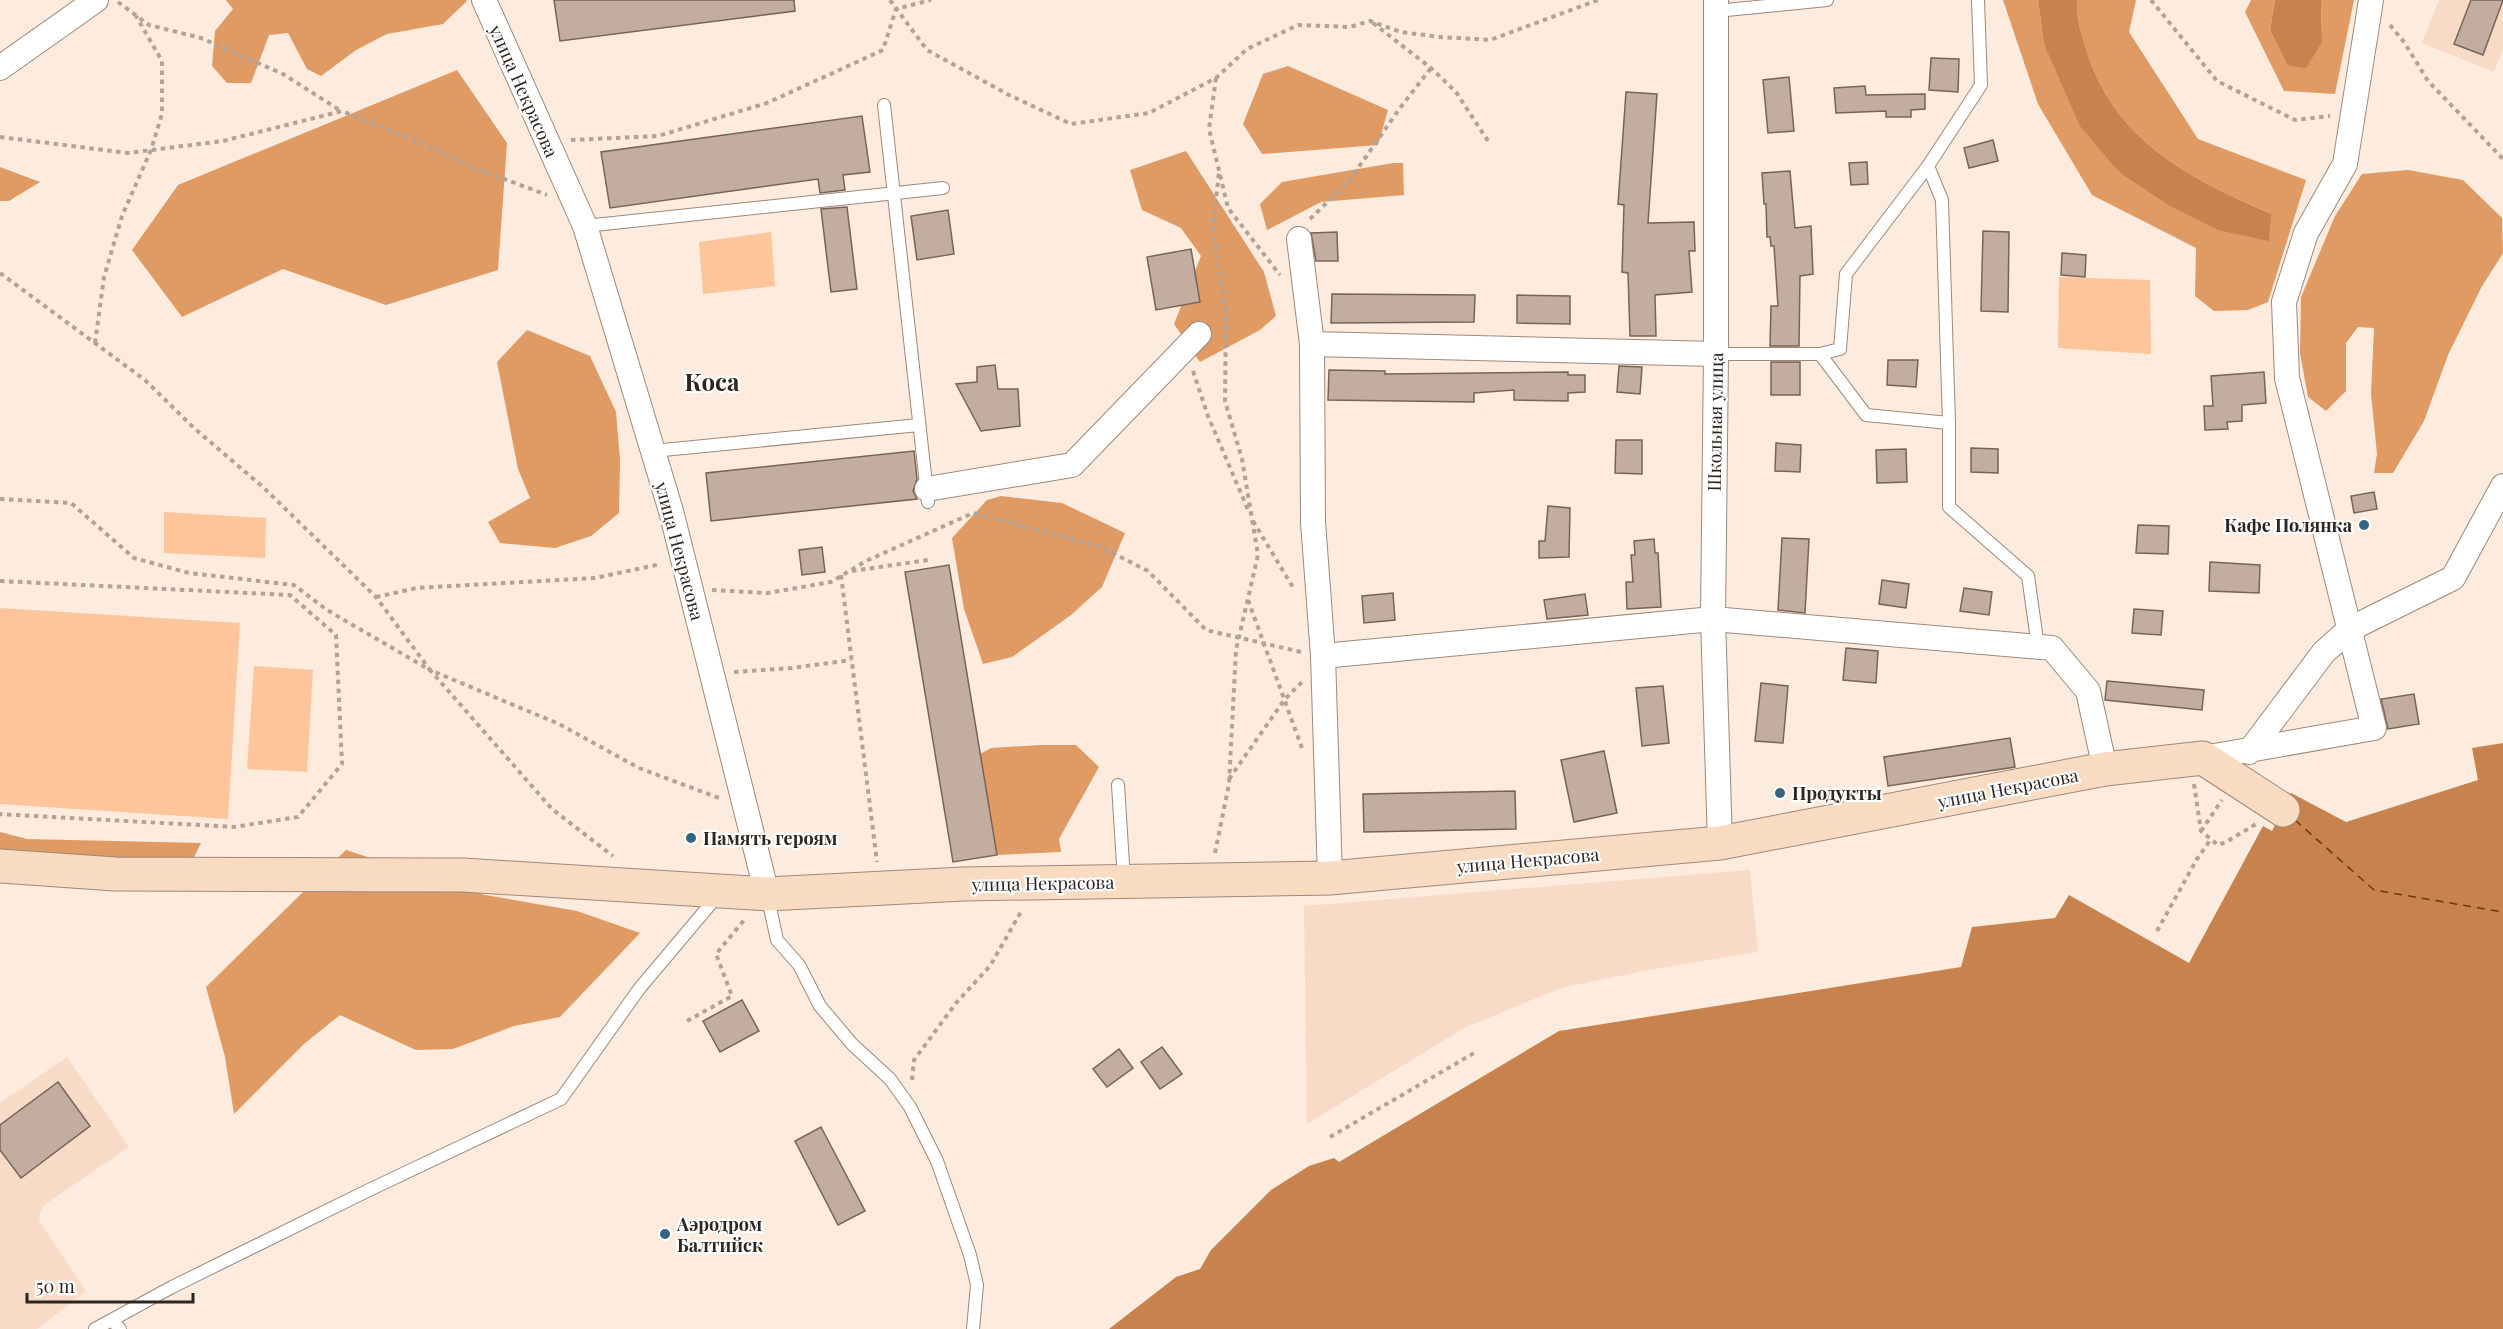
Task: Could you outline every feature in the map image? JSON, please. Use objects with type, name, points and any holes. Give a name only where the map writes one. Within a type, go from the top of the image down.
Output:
[{"type":"street","points":[[0,68],[96,0]]},
{"type":"street","name":"улица Некрасова","points":[[484,0],[585,226],[683,559],[767,894],[874,887],[1330,878],[1720,843],[2105,769],[2249,752],[2374,728],[2349,629]]},
{"type":"street","points":[[2349,629],[2288,378],[2284,302],[2306,233],[2345,164],[2371,1]]},
{"type":"street","name":"Школьная улица","points":[[1716,5],[1713,619],[1720,843]]},
{"type":"street","points":[[1299,239],[1312,344],[1313,522],[1323,656],[1330,878]]},
{"type":"street","points":[[927,495],[1072,465],[1192,340]]},
{"type":"street","points":[[1312,344],[1716,354]]},
{"type":"street","points":[[2249,752],[2324,652],[2349,629],[2452,578],[2503,486]]},
{"type":"street","points":[[1323,656],[1713,619],[2052,648],[2088,692],[2105,769]]},
{"type":"street","points":[[2196,759],[2272,815]]},
{"type":"street","points":[[0,866],[115,874],[463,875],[767,894]]},
{"type":"lane","points":[[1716,5],[1827,0]]},
{"type":"lane","points":[[1716,354],[1820,354],[1840,349],[1846,274],[1928,166],[1981,85],[1978,0]]},
{"type":"lane","points":[[884,105],[927,495]]},
{"type":"lane","points":[[1928,166],[1942,200],[1949,423],[1949,507],[2028,576],[2038,647]]},
{"type":"lane","points":[[585,226],[943,188]]},
{"type":"lane","points":[[1820,354],[1866,416],[1949,423]]},
{"type":"lane","points":[[653,451],[919,425]]},
{"type":"lane","points":[[1118,785],[1124,882]]},
{"type":"lane","points":[[95,1329],[116,1324],[172,1287],[561,1099],[639,989],[722,891]]},
{"type":"lane","points":[[767,894],[777,940],[799,965],[820,1006],[852,1044],[890,1079],[910,1107],[937,1161],[970,1255],[977,1285],[973,1329]]},
{"type":"path","points":[[116,0],[149,25],[201,38],[283,74],[342,111],[424,144],[467,165],[550,196]]},
{"type":"path","points":[[890,0],[927,50],[1009,95],[1071,124],[1149,113],[1216,78],[1247,48],[1298,25],[1350,27],[1370,21],[1401,32],[1440,38],[1490,40],[1598,0]]},
{"type":"path","points":[[896,9],[931,0]]},
{"type":"path","points":[[2151,0],[2217,81],[2267,107],[2295,120],[2327,118],[2355,103]]},
{"type":"path","points":[[2371,1],[2404,42],[2428,81],[2503,159]]},
{"type":"path","points":[[547,141],[658,135],[767,103],[883,50],[896,9]]},
{"type":"path","points":[[95,343],[104,277],[110,256],[122,216],[151,150],[162,114],[162,61],[136,16]]},
{"type":"path","points":[[1370,21],[1431,68],[1456,92],[1488,141]]},
{"type":"path","points":[[1299,239],[1300,229],[1349,181],[1431,68]]},
{"type":"path","points":[[1216,78],[1209,129],[1228,208],[1307,309]]},
{"type":"path","points":[[0,137],[128,153],[223,141],[342,111]]},
{"type":"path","points":[[1209,880],[1229,779],[1236,650],[1258,555],[1242,459],[1225,401],[1226,315],[1213,229],[1219,171]]},
{"type":"path","points":[[0,273],[145,380],[194,428],[264,488],[376,597],[430,670],[552,809],[615,858]]},
{"type":"path","points":[[1192,340],[1208,416],[1252,518],[1295,590]]},
{"type":"path","points":[[0,498],[71,503],[134,558],[189,573],[294,585],[327,610],[430,670],[559,724],[639,768],[745,807]]},
{"type":"path","points":[[690,588],[768,593],[831,582],[866,561],[974,513],[1099,546],[1148,571],[1206,630],[1282,649],[1323,656],[1285,699],[1229,779]]},
{"type":"path","points":[[376,597],[417,588],[595,578],[683,559]]},
{"type":"path","points":[[875,848],[841,573],[928,560]]},
{"type":"path","points":[[0,581],[290,595],[336,635],[342,764],[298,817],[234,827],[0,814]]},
{"type":"path","points":[[1248,599],[1303,752]]},
{"type":"path","points":[[712,674],[792,668],[852,660]]},
{"type":"path","points":[[2196,759],[2201,831],[2218,845],[2272,815]]},
{"type":"path","points":[[2201,831],[2226,794]]},
{"type":"path","points":[[2157,931],[2197,859],[2211,839]]},
{"type":"path","points":[[910,1107],[914,1060],[956,1003],[990,966],[1016,916],[1046,883]]},
{"type":"path","points":[[687,1021],[732,996],[716,954],[767,894]]},
{"type":"path","points":[[1330,1137],[1474,1053]]},
{"type":"shaded area","points":[[226,0],[467,1],[443,24],[387,34],[356,50],[321,76],[307,69],[288,33],[269,35],[251,83],[227,83],[212,66],[215,31],[233,9]]},
{"type":"shaded area","points":[[2003,0],[2038,0],[2044,44],[2119,172],[2271,214],[2211,186],[2184,170],[2135,132],[2115,109],[2099,81],[2081,31],[2077,0],[2136,0],[2129,32],[2198,139],[2306,180],[2268,302],[2248,310],[2214,311],[2195,296],[2196,248],[2092,195],[2038,104]]},
{"type":"shaded area","points":[[2038,0],[2077,0],[2078,19],[2086,49],[2099,81],[2115,109],[2135,132],[2184,170],[2211,186],[2271,214],[2269,241],[2218,230],[2170,206],[2119,172],[2080,126],[2044,44]]},
{"type":"shaded area","points":[[2251,0],[2275,0],[2270,30],[2287,65],[2322,42],[2321,0],[2354,0],[2335,94],[2284,91],[2245,12]]},
{"type":"shaded area","points":[[2275,0],[2321,0],[2322,42],[2306,68],[2287,65],[2270,30]]},
{"type":"shaded area","points":[[2439,0],[2503,0],[2503,49],[2494,72],[2422,43]]},
{"type":"shaded area","points":[[1288,66],[1388,110],[1378,145],[1262,154],[1243,124],[1263,74]]},
{"type":"shaded area","points":[[457,70],[507,143],[498,270],[386,305],[283,269],[182,317],[132,250],[178,185]]},
{"type":"shaded area","points":[[1186,151],[1264,272],[1276,316],[1260,330],[1200,362],[1174,324],[1201,256],[1181,228],[1142,210],[1130,170]]},
{"type":"shaded area","points":[[1403,163],[1404,195],[1321,202],[1267,230],[1260,204],[1282,182]]},
{"type":"shaded area","points":[[0,167],[40,182],[9,201],[0,201]]},
{"type":"shaded area","points":[[2408,170],[2463,180],[2502,218],[2503,253],[2481,288],[2448,355],[2424,421],[2393,473],[2374,473],[2377,454],[2371,394],[2374,328],[2358,327],[2346,343],[2346,391],[2326,411],[2308,397],[2300,353],[2301,297],[2335,216],[2362,174]]},
{"type":"shaded area","points":[[771,232],[775,286],[703,294],[699,242]]},
{"type":"shaded area","points":[[2059,277],[2150,280],[2151,354],[2058,348]]},
{"type":"shaded area","points":[[527,330],[590,356],[616,412],[620,460],[619,513],[591,536],[555,548],[500,543],[488,522],[530,498],[518,469],[497,362]]},
{"type":"shaded area","points":[[1001,496],[1062,503],[1125,533],[1102,587],[1071,615],[1012,657],[983,664],[964,609],[952,538],[987,500]]},
{"type":"shaded area","points":[[164,512],[266,518],[265,558],[164,553]]},
{"type":"shaded area","points":[[0,608],[240,623],[228,819],[0,804]]},
{"type":"shaded area","points":[[254,666],[313,670],[307,772],[247,769]]},
{"type":"shaded area","points":[[2503,743],[2503,1329],[1109,1329],[1176,1277],[1200,1269],[1211,1250],[1271,1190],[1309,1166],[1334,1158],[1339,1162],[1559,1031],[1961,967],[1972,927],[2055,918],[2069,895],[2189,963],[2263,826],[2272,831],[2291,793],[2346,822],[2478,780],[2472,748]]},
{"type":"shaded area","points":[[1076,745],[1099,767],[1059,839],[1061,852],[997,855],[980,754],[991,748]]},
{"type":"shaded area","points":[[0,832],[27,839],[201,843],[190,865],[0,858]]},
{"type":"shaded area","points":[[346,850],[485,895],[577,911],[640,933],[560,1017],[514,1026],[453,1049],[416,1050],[340,1015],[304,1044],[234,1114],[225,1057],[206,987]]},
{"type":"shaded area","points":[[1750,870],[1758,952],[1643,971],[1561,988],[1464,1028],[1307,1124],[1304,906]]},
{"type":"shaded area","points":[[67,1057],[129,1147],[44,1205],[39,1216],[40,1222],[86,1291],[37,1329],[0,1329],[0,1103]]},
{"type":"building","points":[[554,0],[794,0],[795,11],[560,41]]},
{"type":"building","points":[[2471,0],[2503,0],[2483,55],[2454,44]]},
{"type":"building","points":[[1931,58],[1959,59],[1958,92],[1929,90]]},
{"type":"building","points":[[1789,77],[1794,131],[1768,133],[1763,80]]},
{"type":"building","points":[[1865,86],[1866,95],[1925,94],[1925,109],[1911,110],[1911,117],[1886,117],[1886,111],[1836,113],[1834,88]]},
{"type":"building","points":[[1626,92],[1657,94],[1648,223],[1694,222],[1695,251],[1689,251],[1692,292],[1655,295],[1656,336],[1630,336],[1628,273],[1622,272],[1624,205],[1618,204]]},
{"type":"building","points":[[862,116],[870,172],[843,175],[845,190],[820,193],[818,179],[610,208],[601,152]]},
{"type":"building","points":[[1993,140],[1998,161],[1969,168],[1964,148]]},
{"type":"building","points":[[1867,162],[1868,184],[1851,185],[1849,163]]},
{"type":"building","points":[[1790,171],[1795,228],[1811,226],[1813,274],[1800,276],[1799,346],[1770,346],[1771,306],[1778,306],[1774,246],[1771,246],[1770,237],[1767,237],[1762,173]]},
{"type":"building","points":[[847,207],[857,289],[831,292],[821,209]]},
{"type":"building","points":[[948,210],[954,254],[917,260],[911,216]]},
{"type":"building","points":[[1983,231],[2009,232],[2008,312],[1981,311]]},
{"type":"building","points":[[1337,232],[1338,261],[1316,261],[1311,233]]},
{"type":"building","points":[[1191,249],[1200,302],[1156,310],[1147,257]]},
{"type":"building","points":[[2062,253],[2086,255],[2085,277],[2061,275]]},
{"type":"building","points":[[1332,294],[1475,295],[1474,322],[1331,323]]},
{"type":"building","points":[[1517,295],[1570,296],[1570,324],[1517,323]]},
{"type":"building","points":[[1888,360],[1918,360],[1916,387],[1887,385]]},
{"type":"building","points":[[1771,362],[1800,362],[1800,395],[1771,395]]},
{"type":"building","points":[[995,365],[998,389],[1018,389],[1020,426],[981,431],[956,384],[977,382],[977,367]]},
{"type":"building","points":[[1619,366],[1642,367],[1640,394],[1617,392]]},
{"type":"building","points":[[1329,370],[1385,371],[1385,374],[1568,372],[1568,375],[1585,375],[1585,392],[1568,393],[1568,401],[1514,400],[1514,390],[1474,393],[1474,402],[1328,400]]},
{"type":"building","points":[[2264,372],[2266,403],[2242,405],[2242,421],[2227,422],[2228,429],[2205,430],[2204,406],[2213,406],[2211,376]]},
{"type":"building","points":[[1616,440],[1642,440],[1642,474],[1615,473]]},
{"type":"building","points":[[1776,443],[1801,445],[1800,472],[1775,471]]},
{"type":"building","points":[[1971,448],[1998,449],[1998,473],[1971,472]]},
{"type":"building","points":[[1906,449],[1907,482],[1877,483],[1876,450]]},
{"type":"building","points":[[914,451],[917,479],[913,491],[917,499],[711,521],[706,473]]},
{"type":"building","points":[[2374,492],[2377,509],[2354,513],[2351,496]]},
{"type":"building","points":[[1548,506],[1570,508],[1569,557],[1539,558],[1539,541],[1545,541]]},
{"type":"building","points":[[2138,525],[2169,526],[2168,554],[2136,553]]},
{"type":"building","points":[[1782,538],[1809,539],[1805,613],[1778,610]]},
{"type":"building","points":[[1654,539],[1655,553],[1658,553],[1661,607],[1627,609],[1626,582],[1633,582],[1631,555],[1635,555],[1634,541]]},
{"type":"building","points":[[822,547],[825,572],[802,575],[799,550]]},
{"type":"building","points":[[2210,562],[2260,565],[2259,593],[2209,591]]},
{"type":"building","points":[[949,565],[997,855],[953,862],[905,572]]},
{"type":"building","points":[[1882,580],[1909,584],[1906,608],[1879,604]]},
{"type":"building","points":[[1964,588],[1992,592],[1989,615],[1960,611]]},
{"type":"building","points":[[1393,593],[1395,620],[1364,623],[1362,596]]},
{"type":"building","points":[[1585,594],[1588,615],[1547,619],[1544,600]]},
{"type":"building","points":[[2134,609],[2163,611],[2161,635],[2132,633]]},
{"type":"building","points":[[1846,648],[1878,651],[1876,683],[1843,680]]},
{"type":"building","points":[[2107,681],[2204,690],[2202,710],[2105,700]]},
{"type":"building","points":[[1761,683],[1788,686],[1783,743],[1755,741]]},
{"type":"building","points":[[1663,686],[1669,743],[1642,746],[1636,688]]},
{"type":"building","points":[[2414,694],[2419,724],[2388,729],[2381,699]]},
{"type":"building","points":[[2010,738],[2015,767],[1888,786],[1884,757]]},
{"type":"building","points":[[1604,751],[1617,813],[1574,822],[1561,760]]},
{"type":"building","points":[[1515,791],[1516,829],[1364,832],[1363,794]]},
{"type":"building","points":[[742,1000],[759,1031],[720,1052],[703,1021]]},
{"type":"building","points":[[1162,1047],[1182,1074],[1160,1089],[1141,1062]]},
{"type":"building","points":[[1119,1049],[1133,1068],[1107,1087],[1093,1069]]},
{"type":"building","points":[[58,1082],[90,1126],[21,1178],[0,1150],[0,1125]]},
{"type":"building","points":[[821,1127],[865,1211],[838,1225],[795,1141]]},
{"type":"ferry route","points":[[2295,820],[2374,890],[2503,912]]},
{"type":"place","name":"Кафе Полянка","points":[[2364,525]]},
{"type":"place","name":"Продукты","points":[[1780,793]]},
{"type":"place","name":"Память героям","points":[[691,838]]},
{"type":"place","name":"Аэродром Балтийск","points":[[665,1234]]},
{"type":"district","name":"Коса","points":[[712,381]]}]
